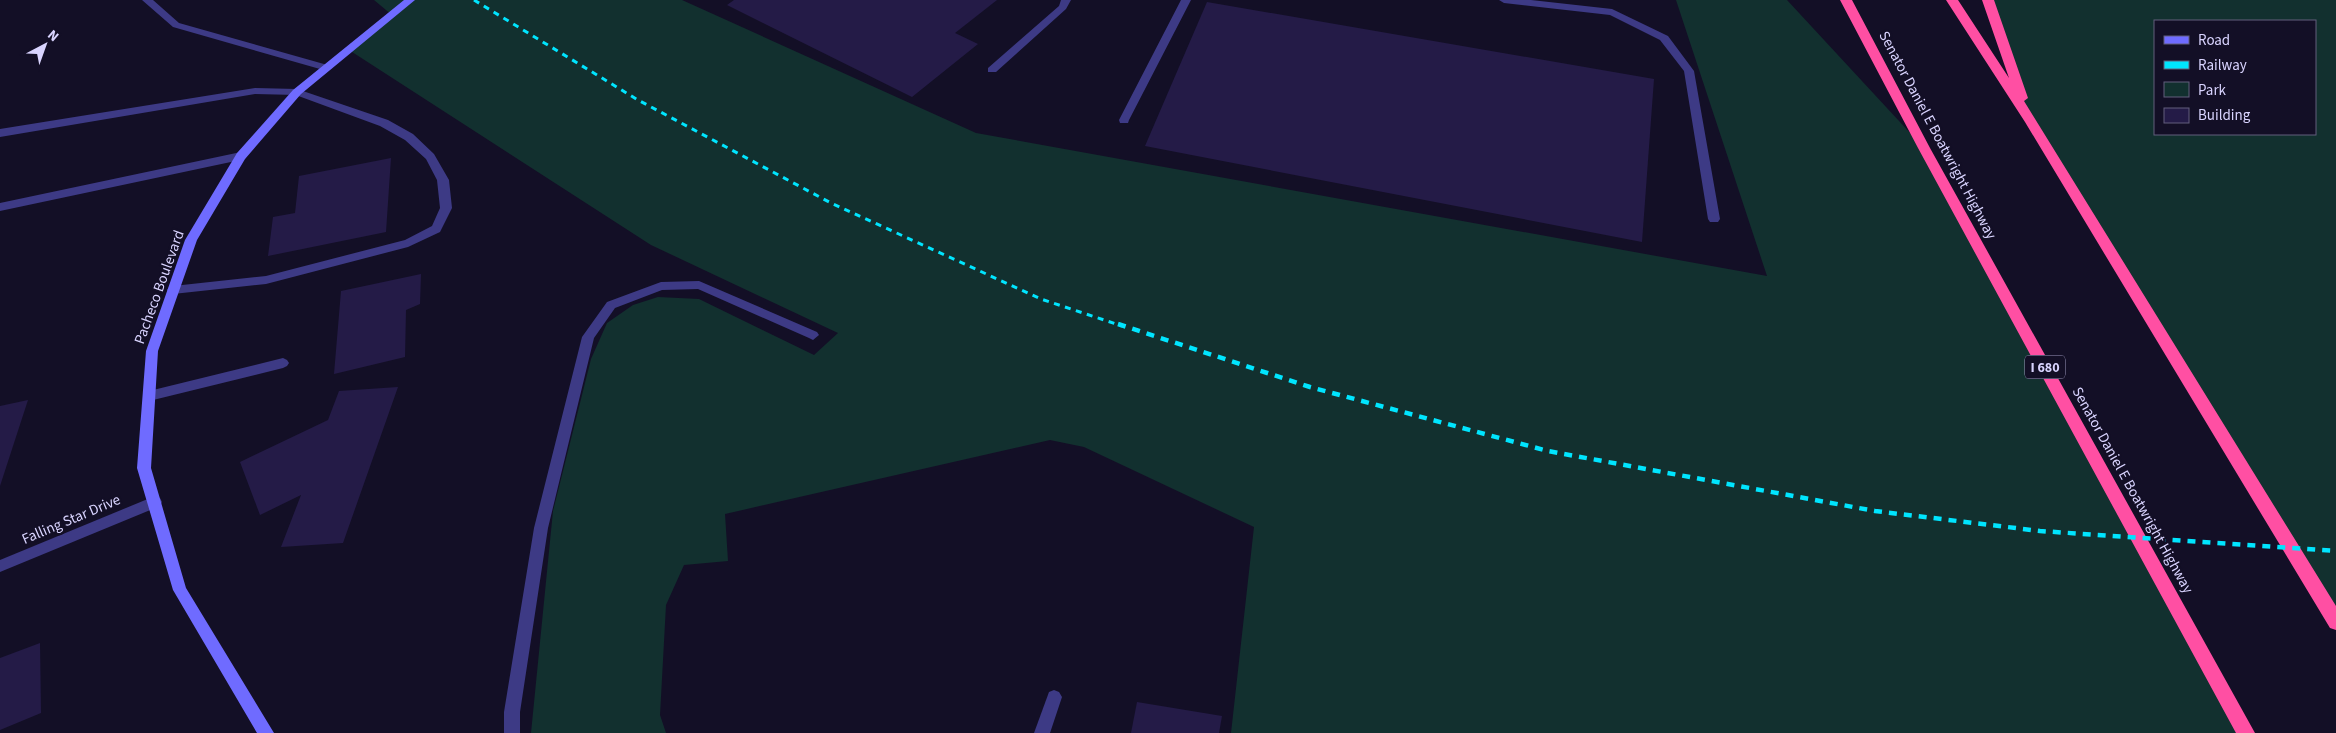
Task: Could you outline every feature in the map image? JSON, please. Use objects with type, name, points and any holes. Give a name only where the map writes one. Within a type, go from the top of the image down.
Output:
[{"type":"highway","name":"Senator Daniel E Boatwright Highway","points":[[1846,0],[1924,148],[2246,733]]},
{"type":"highway","points":[[1952,0],[2030,120],[2336,622]]},
{"type":"highway","points":[[1988,0],[2030,120]]},
{"type":"main road","name":"Pacheco Boulevard","points":[[266,733],[180,590],[144,468],[152,351],[191,240],[241,156],[297,92],[410,0]]},
{"type":"street","points":[[147,0],[176,24],[327,68]]},
{"type":"street","points":[[992,70],[1063,7],[1066,0]]},
{"type":"street","points":[[1124,120],[1186,0]]},
{"type":"street","points":[[1504,0],[1612,12],[1664,38],[1689,71],[1714,219]]},
{"type":"street","points":[[0,133],[254,91],[297,92],[384,123],[409,137],[430,157],[443,180],[446,208],[436,229],[408,243],[266,280],[173,290]]},
{"type":"street","points":[[0,207],[241,156]]},
{"type":"street","points":[[512,733],[512,712],[541,528],[588,338],[611,305],[661,286],[699,285],[813,335]]},
{"type":"street","points":[[149,396],[283,363]]},
{"type":"street","name":"Falling Star Drive","points":[[0,566],[154,502]]},
{"type":"street","points":[[1042,733],[1054,696]]},
{"type":"green space","points":[[374,0],[682,0],[976,133],[1767,276],[1676,0],[1787,0],[1924,148],[2246,733],[1231,733],[1254,527],[1084,447],[1050,440],[725,514],[728,561],[684,565],[666,605],[660,715],[666,733],[531,733],[553,511],[591,359],[607,323],[633,305],[658,297],[699,299],[814,355],[838,333],[651,245],[349,50],[392,15]]},
{"type":"green space","points":[[1988,0],[2336,0],[2336,628],[2030,120]]},
{"type":"building","points":[[734,0],[997,0],[955,33],[978,44],[912,97],[727,5]]},
{"type":"building","points":[[1207,2],[1654,79],[1642,242],[1145,146]]},
{"type":"building","points":[[391,158],[386,232],[268,256],[273,217],[295,213],[299,176]]},
{"type":"building","points":[[421,274],[420,304],[406,310],[405,357],[334,374],[341,291]]},
{"type":"building","points":[[398,387],[343,543],[281,547],[301,495],[260,515],[240,462],[328,420],[339,391]]},
{"type":"building","points":[[28,400],[0,486],[0,406]]},
{"type":"building","points":[[40,643],[41,713],[0,730],[0,658]]},
{"type":"building","points":[[1137,702],[1222,716],[1219,733],[1131,733]]},
{"type":"railway","points":[[474,0],[638,100],[831,203],[1041,299],[1122,326]]},
{"type":"railway","points":[[1118,324],[1310,387],[1548,451],[1875,511],[2040,531],[2336,551]]}]
